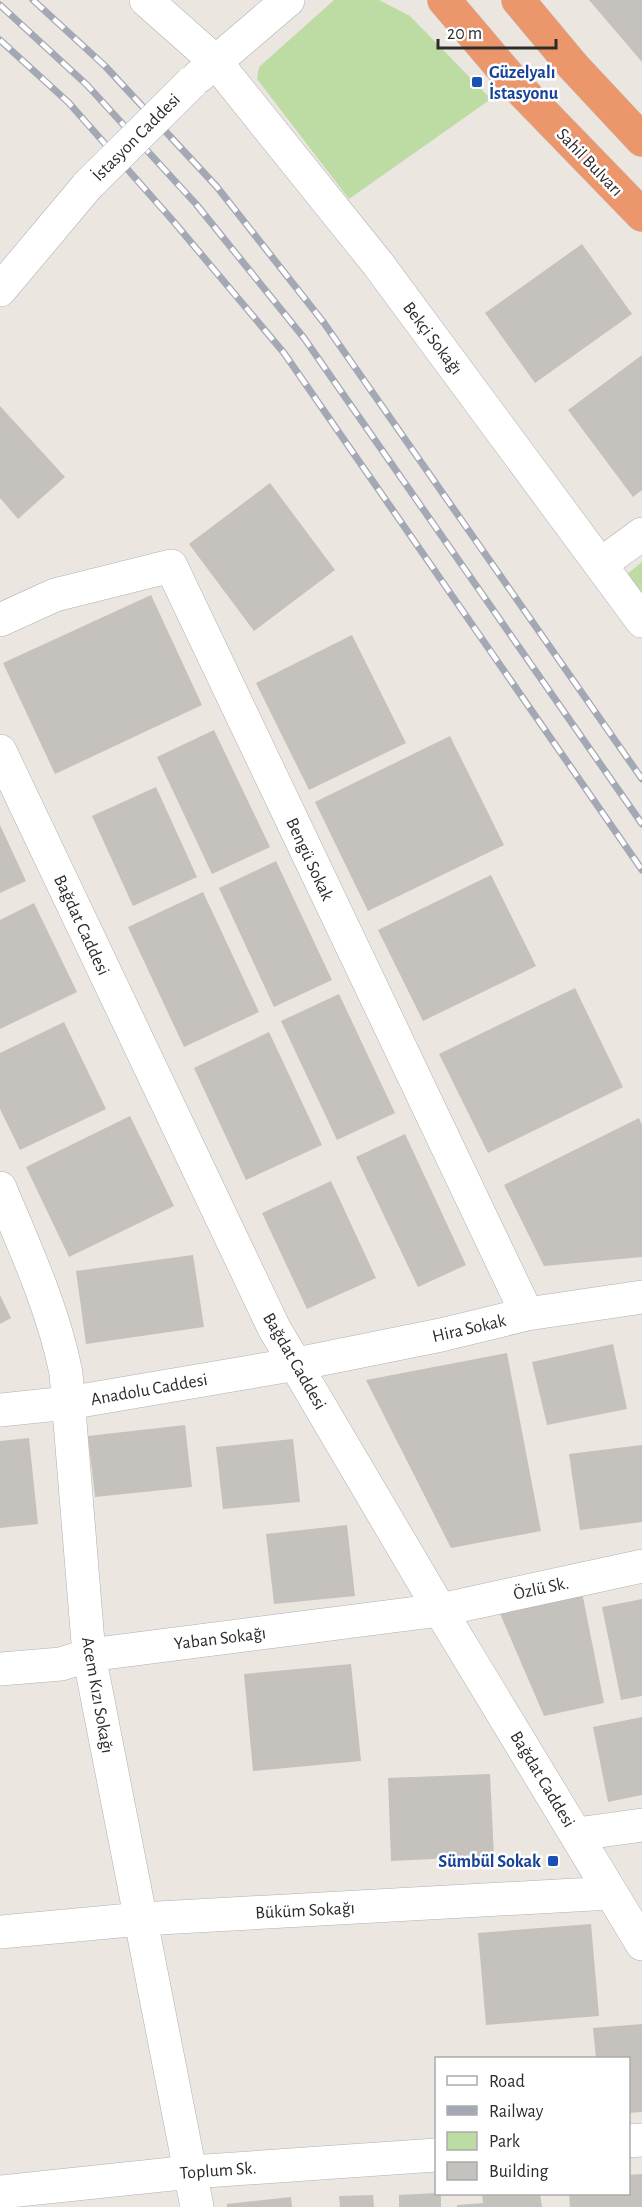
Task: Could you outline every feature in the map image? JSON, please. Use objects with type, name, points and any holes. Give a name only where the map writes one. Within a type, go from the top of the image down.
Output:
[{"type":"highway","name":"Sahil Bulvarı","points":[[444,0],[517,86],[642,215]]},
{"type":"highway","points":[[518,0],[573,66],[642,140]]},
{"type":"street","name":"Bekçi Sokağı","points":[[146,0],[215,61],[378,264],[642,621]]},
{"type":"street","name":"İstasyon Caddesi","points":[[0,290],[88,185],[190,83],[288,0]]},
{"type":"street","points":[[601,564],[642,534]]},
{"type":"street","name":"Bengü Sokak","points":[[0,620],[55,595],[171,566],[527,1314]]},
{"type":"street","name":"Bağdat Caddesi","points":[[0,751],[274,1328],[440,1610],[642,1944]]},
{"type":"street","name":"Acem Kızı Sokağı","points":[[0,1188],[35,1271],[59,1339],[66,1372],[89,1655],[197,2207]]},
{"type":"street","name":"Hira Sokak","points":[[297,1364],[441,1335],[527,1314],[642,1297]]},
{"type":"street","name":"Anadolu Caddesi","points":[[0,1410],[68,1403],[297,1364]]},
{"type":"street","name":"Özlü Sk.","points":[[440,1610],[642,1566]]},
{"type":"street","name":"Yaban Sokağı","points":[[0,1669],[61,1664],[89,1655],[440,1610]]},
{"type":"street","points":[[577,1834],[642,1825]]},
{"type":"street","name":"Büküm Sokağı","points":[[0,1932],[141,1919],[611,1893]]},
{"type":"street","name":"Toplum Sk.","points":[[0,2192],[191,2172],[435,2155]]},
{"type":"green space","points":[[334,0],[379,0],[410,16],[491,99],[349,199],[257,79],[259,67]]},
{"type":"green space","points":[[642,562],[642,596],[627,574]]},
{"type":"building","points":[[589,0],[642,0],[642,62]]},
{"type":"building","points":[[582,244],[632,314],[535,383],[485,313]]},
{"type":"building","points":[[642,355],[642,490],[633,497],[568,410]]},
{"type":"building","points":[[0,406],[65,477],[18,519],[0,498]]},
{"type":"building","points":[[270,483],[335,570],[254,631],[189,544]]},
{"type":"building","points":[[151,595],[202,705],[55,774],[3,663]]},
{"type":"building","points":[[352,635],[406,743],[309,790],[256,683]]},
{"type":"building","points":[[214,730],[270,847],[212,874],[157,757]]},
{"type":"building","points":[[450,736],[504,845],[368,911],[315,802]]},
{"type":"building","points":[[156,787],[197,877],[133,906],[92,816]]},
{"type":"building","points":[[0,825],[26,881],[0,893]]},
{"type":"building","points":[[276,861],[332,980],[274,1007],[219,888]]},
{"type":"building","points":[[491,875],[536,966],[423,1021],[378,930]]},
{"type":"building","points":[[203,892],[259,1012],[184,1047],[128,927]]},
{"type":"building","points":[[34,903],[77,992],[0,1029],[0,920]]},
{"type":"building","points":[[575,988],[623,1087],[488,1153],[439,1054]]},
{"type":"building","points":[[339,994],[395,1113],[337,1140],[281,1021]]},
{"type":"building","points":[[64,1022],[106,1109],[20,1150],[0,1109],[0,1053]]},
{"type":"building","points":[[269,1032],[322,1145],[246,1180],[194,1068]]},
{"type":"building","points":[[130,1116],[174,1206],[69,1257],[26,1167]]},
{"type":"building","points":[[639,1118],[642,1125],[642,1257],[544,1266],[504,1185]]},
{"type":"building","points":[[405,1134],[466,1265],[418,1287],[356,1157]]},
{"type":"building","points":[[331,1181],[376,1278],[307,1309],[262,1213]]},
{"type":"building","points":[[193,1255],[204,1327],[86,1344],[76,1271]]},
{"type":"building","points":[[0,1295],[11,1318],[0,1324]]},
{"type":"building","points":[[613,1344],[627,1409],[547,1425],[532,1362]]},
{"type":"building","points":[[507,1353],[541,1531],[451,1548],[366,1380]]},
{"type":"building","points":[[185,1425],[192,1487],[95,1497],[88,1436]]},
{"type":"building","points":[[29,1438],[38,1524],[0,1528],[0,1441]]},
{"type":"building","points":[[293,1439],[300,1502],[223,1509],[216,1447]]},
{"type":"building","points":[[642,1445],[642,1522],[580,1530],[569,1454]]},
{"type":"building","points":[[347,1525],[355,1596],[274,1604],[266,1534]]},
{"type":"building","points":[[582,1592],[604,1703],[544,1716],[498,1609]]},
{"type":"building","points":[[642,1599],[642,1696],[621,1700],[602,1607]]},
{"type":"building","points":[[351,1664],[361,1761],[253,1771],[244,1674]]},
{"type":"building","points":[[642,1717],[642,1795],[608,1802],[593,1727]]},
{"type":"building","points":[[490,1774],[494,1856],[391,1861],[388,1778]]},
{"type":"building","points":[[591,1924],[599,2016],[486,2025],[478,1933]]},
{"type":"building","points":[[642,2024],[642,2112],[630,2113],[630,2057],[596,2057],[593,2028]]},
{"type":"building","points":[[642,2174],[642,2207],[570,2207],[569,2195],[630,2195],[630,2175]]},
{"type":"building","points":[[435,2193],[435,2195],[441,2195],[441,2207],[399,2207],[399,2195]]},
{"type":"building","points":[[373,2195],[374,2207],[340,2207],[339,2196]]},
{"type":"building","points":[[482,2195],[540,2195],[542,2207],[457,2207],[457,2205],[483,2203]]},
{"type":"building","points":[[291,2197],[292,2207],[227,2207],[227,2204]]},
{"type":"railway","points":[[33,0],[105,66],[217,187],[324,323],[642,779]]},
{"type":"railway","points":[[0,5],[87,85],[196,204],[304,338],[642,824]]},
{"type":"railway","points":[[0,40],[69,103],[174,222],[284,353],[642,870]]},
{"type":"place","name":"Güzelyalı İstasyonu","points":[[477,82]]},
{"type":"place","name":"Sümbül Sokak","points":[[553,1861]]}]
